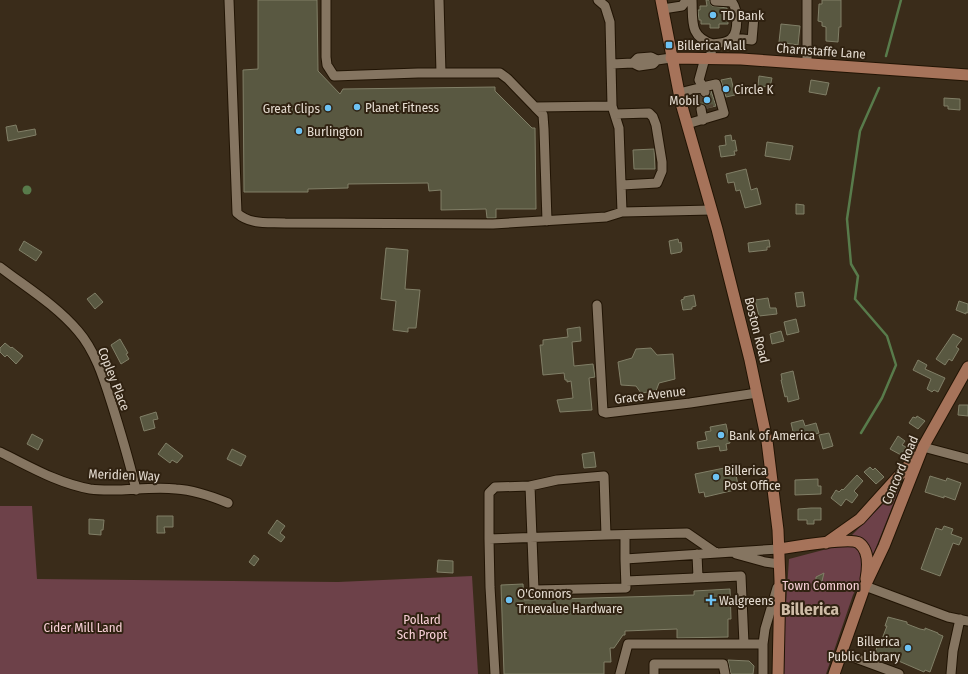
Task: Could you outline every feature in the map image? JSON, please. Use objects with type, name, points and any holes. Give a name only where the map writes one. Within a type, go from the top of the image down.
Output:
[{"type":"main road","name":"Boston Road","points":[[663,2],[671,58],[679,92],[712,210],[757,393],[767,441],[773,482],[779,549],[780,581],[778,674]]},
{"type":"main road","name":"Charnstaffe Lane","points":[[671,58],[741,58],[968,75]]},
{"type":"main road","name":"Concord Road","points":[[834,674],[865,586],[884,546],[923,447],[968,367]]},
{"type":"main road","points":[[826,543],[860,519],[923,447]]},
{"type":"main road","name":"Concord Road","points":[[779,549],[826,543],[854,541],[859,543],[863,547],[867,559],[865,586]]},
{"type":"street","points":[[229,0],[237,213],[244,219],[255,222],[292,223],[493,224],[606,217],[622,212],[712,210]]},
{"type":"street","points":[[326,0],[327,65],[334,76],[500,73],[508,79],[543,115],[547,221]]},
{"type":"street","points":[[439,0],[441,73]]},
{"type":"street","points":[[663,2],[682,6],[686,1],[702,0]]},
{"type":"street","points":[[715,0],[732,2],[735,6],[736,23],[733,38]]},
{"type":"street","points":[[806,64],[807,0]]},
{"type":"street","points":[[601,1],[609,14],[610,22],[614,110],[619,128],[622,212]]},
{"type":"street","points":[[686,1],[694,29],[702,40],[713,44],[725,43],[733,38],[752,40],[754,16]]},
{"type":"street","points":[[700,90],[699,80],[713,44]]},
{"type":"street","points":[[612,64],[633,62],[639,66],[653,64],[657,60],[671,58]]},
{"type":"street","points":[[679,92],[700,90],[716,84],[724,113],[706,114],[687,124]]},
{"type":"street","points":[[535,107],[649,113],[653,117],[656,124],[662,171],[657,183],[622,185]]},
{"type":"street","name":"Copley Place","points":[[0,267],[58,310],[78,331],[96,359],[128,457],[136,490]]},
{"type":"street","name":"Grace Avenue","points":[[597,305],[603,412],[606,413],[690,403],[757,393]]},
{"type":"street","points":[[923,447],[968,459]]},
{"type":"street","name":"Meridien Way","points":[[0,452],[32,469],[71,484],[91,489],[175,489],[201,492],[228,503]]},
{"type":"street","points":[[495,674],[490,587],[489,493],[495,487],[530,486],[557,480],[604,476],[606,535]]},
{"type":"street","points":[[530,486],[534,590],[626,588],[625,535]]},
{"type":"street","points":[[489,539],[688,533],[716,553]]},
{"type":"street","points":[[625,559],[779,549]]},
{"type":"street","points":[[729,552],[765,562],[779,564]]},
{"type":"street","points":[[697,554],[698,578]]},
{"type":"street","points":[[626,581],[741,576],[744,644]]},
{"type":"street","points":[[763,674],[763,644],[765,629],[780,581]]},
{"type":"street","points":[[865,586],[948,617],[964,620],[953,651],[953,674]]},
{"type":"street","points":[[620,674],[628,644],[763,644]]},
{"type":"street","points":[[842,653],[899,674]]},
{"type":"street","points":[[654,674],[654,664],[723,664],[725,674]]},
{"type":"green space","name":"Town Common","points":[[900,487],[875,550],[853,595],[826,674],[784,674],[785,618],[789,559],[842,545]]},
{"type":"green space","name":"Cider Mill Land","points":[[0,506],[32,506],[37,579],[338,582],[472,576],[478,674],[0,674]]},
{"type":"shaded area","points":[[27,185],[32,190],[27,195],[22,190]]},
{"type":"building","points":[[258,0],[317,0],[318,71],[340,94],[343,89],[495,87],[495,91],[532,128],[535,128],[536,209],[496,209],[496,218],[487,218],[486,209],[441,210],[441,190],[429,191],[428,183],[348,184],[348,188],[308,189],[308,192],[244,192],[243,70],[258,69]]},
{"type":"building","name":"TD Bank","points":[[706,0],[709,0],[712,6],[727,8],[728,24],[719,24],[719,28],[710,28],[710,24],[701,24],[698,10],[700,10],[700,6],[707,6]]},
{"type":"building","points":[[822,0],[841,0],[841,27],[839,27],[838,42],[826,41],[826,27],[822,26],[822,22],[818,21],[819,4],[822,4]]},
{"type":"building","points":[[781,24],[800,26],[798,45],[779,42]]},
{"type":"building","points":[[759,76],[772,78],[770,87],[758,86]]},
{"type":"building","name":"Circle K","points":[[731,78],[735,95],[726,97],[721,80]]},
{"type":"building","points":[[811,80],[829,83],[826,95],[809,92]]},
{"type":"building","points":[[711,91],[716,106],[707,108],[703,104],[698,104],[696,95],[699,94],[702,97],[707,98]]},
{"type":"building","points":[[944,98],[960,99],[960,110],[948,109],[948,106],[944,106]]},
{"type":"building","points":[[16,125],[18,132],[35,129],[36,135],[8,141],[6,127]]},
{"type":"building","points":[[731,135],[732,141],[735,140],[737,151],[734,151],[735,155],[721,157],[719,146],[726,145],[725,136]]},
{"type":"building","points":[[767,142],[793,146],[790,160],[765,156]]},
{"type":"building","points":[[654,149],[655,169],[634,169],[633,150]]},
{"type":"building","points":[[746,169],[751,190],[757,188],[761,204],[745,208],[740,190],[736,191],[734,182],[728,183],[726,174]]},
{"type":"building","points":[[796,204],[804,205],[804,214],[796,214]]},
{"type":"building","points":[[678,239],[679,243],[681,242],[682,250],[681,252],[671,254],[669,241]]},
{"type":"building","points":[[769,240],[770,247],[767,247],[767,250],[749,252],[748,243]]},
{"type":"building","points":[[24,241],[42,252],[36,261],[19,250]]},
{"type":"building","points":[[386,248],[408,250],[405,289],[420,290],[416,328],[408,328],[408,332],[393,330],[396,301],[381,299]]},
{"type":"building","points":[[803,292],[805,306],[797,307],[795,293]]},
{"type":"building","points":[[95,293],[103,302],[95,309],[87,299]]},
{"type":"building","points":[[694,295],[696,306],[692,307],[692,309],[683,310],[681,300],[684,299],[684,297]]},
{"type":"building","points":[[768,298],[770,308],[776,308],[777,314],[759,316],[755,300]]},
{"type":"building","points":[[959,301],[968,304],[968,313],[966,312],[966,314],[956,310]]},
{"type":"building","points":[[796,319],[799,332],[787,335],[784,322]]},
{"type":"building","points":[[580,327],[581,341],[572,342],[574,366],[593,364],[595,377],[589,378],[592,410],[560,412],[557,400],[573,398],[571,381],[567,382],[567,380],[565,380],[564,373],[543,375],[540,345],[543,345],[543,340],[568,337],[567,329]]},
{"type":"building","points":[[781,331],[784,341],[772,344],[770,334]]},
{"type":"building","points":[[953,334],[962,339],[956,347],[959,349],[952,361],[949,359],[945,365],[936,359]]},
{"type":"building","points":[[120,339],[128,353],[126,354],[129,359],[121,364],[111,345]]},
{"type":"building","points":[[5,343],[23,356],[16,364],[7,355],[5,357],[0,352],[0,348]]},
{"type":"building","points":[[651,348],[657,355],[673,354],[675,379],[659,383],[656,391],[641,393],[636,386],[621,385],[618,362],[632,358],[636,349]]},
{"type":"building","points":[[918,360],[927,365],[925,369],[945,378],[938,392],[934,390],[932,392],[927,389],[931,379],[913,370]]},
{"type":"building","points":[[793,371],[799,399],[788,402],[787,396],[785,397],[781,374]]},
{"type":"building","points":[[959,405],[968,405],[968,416],[958,415]]},
{"type":"building","points":[[156,412],[158,419],[153,420],[155,428],[144,431],[140,417]]},
{"type":"building","points":[[917,416],[925,421],[918,429],[909,423],[913,417],[916,418]]},
{"type":"building","points":[[803,420],[805,426],[816,423],[819,433],[795,440],[791,423]]},
{"type":"building","points":[[726,424],[730,443],[726,444],[727,450],[720,451],[719,446],[698,449],[697,442],[707,440],[705,432],[711,431],[710,427]]},
{"type":"building","points":[[829,433],[833,446],[823,449],[819,435]]},
{"type":"building","points":[[32,434],[43,440],[38,450],[27,444]]},
{"type":"building","points":[[898,436],[905,441],[902,445],[906,447],[901,455],[890,449]]},
{"type":"building","points":[[166,443],[183,456],[177,463],[172,460],[170,463],[158,454]]},
{"type":"building","points":[[232,449],[246,456],[241,466],[227,459]]},
{"type":"building","points":[[594,452],[596,467],[584,468],[582,454]]},
{"type":"building","points":[[734,466],[739,489],[705,497],[704,492],[699,493],[695,474]]},
{"type":"building","points":[[870,467],[873,470],[875,468],[884,477],[876,484],[864,472]]},
{"type":"building","points":[[857,475],[863,481],[854,491],[858,495],[852,503],[846,499],[841,506],[831,498],[836,490],[839,492],[842,489],[843,490]]},
{"type":"building","points":[[930,476],[946,481],[947,478],[961,483],[955,500],[925,492]]},
{"type":"building","points":[[818,479],[818,486],[821,486],[821,494],[795,495],[795,480]]},
{"type":"building","points":[[821,508],[821,520],[814,520],[814,524],[807,524],[807,520],[798,520],[798,509]]},
{"type":"building","points":[[157,516],[173,516],[173,527],[164,527],[165,533],[157,533]]},
{"type":"building","points":[[89,519],[104,520],[101,535],[89,534]]},
{"type":"building","points":[[277,520],[285,526],[280,533],[285,537],[281,542],[268,533]]},
{"type":"building","points":[[944,526],[953,529],[951,534],[962,538],[959,545],[953,543],[940,576],[921,569],[936,528],[942,530]]},
{"type":"building","points":[[254,555],[259,559],[254,566],[249,562]]},
{"type":"building","points":[[438,560],[453,561],[453,573],[437,572]]},
{"type":"building","points":[[824,573],[822,581],[818,584],[816,577]]},
{"type":"building","points":[[523,584],[524,600],[694,595],[694,591],[730,589],[731,619],[728,619],[728,637],[677,638],[677,629],[625,631],[625,635],[623,635],[614,648],[610,648],[611,662],[604,662],[604,674],[504,674],[501,585]]},
{"type":"building","name":"Billerica Public Library","points":[[888,617],[907,622],[907,624],[920,629],[925,630],[925,628],[943,636],[930,672],[925,670],[924,672],[875,652],[887,626],[885,626]]},
{"type":"building","points":[[728,660],[749,661],[754,666],[753,674],[731,674]]},
{"type":"waterway","points":[[886,56],[901,0]]},
{"type":"waterway","points":[[861,433],[882,398],[896,365],[887,336],[855,299],[858,276],[851,264],[847,219],[860,131],[879,88]]},
{"type":"tunnel","points":[[705,92],[709,108]]},
{"type":"tunnel","points":[[697,94],[701,109]]},
{"type":"place","name":"TD Bank","points":[[713,15]]},
{"type":"place","name":"Billerica Mall","points":[[669,45]]},
{"type":"place","name":"Circle K","points":[[726,89]]},
{"type":"place","name":"Mobil","points":[[707,100]]},
{"type":"place","name":"Planet Fitness","points":[[357,107]]},
{"type":"place","name":"Great Clips","points":[[328,108]]},
{"type":"place","name":"Burlington","points":[[299,131]]},
{"type":"place","name":"Bank of America","points":[[721,435]]},
{"type":"place","name":"Billerica Post Office","points":[[716,477]]},
{"type":"place","name":"O'Connors Truevalue Hardware","points":[[509,600]]},
{"type":"place","name":"Walgreens","points":[[711,600]]},
{"type":"place","name":"Billerica Public Library","points":[[908,648]]},
{"type":"district","name":"Billerica","points":[[810,609]]},
{"type":"park label","name":"Pollard Sch Propt","points":[[422,626]]}]
